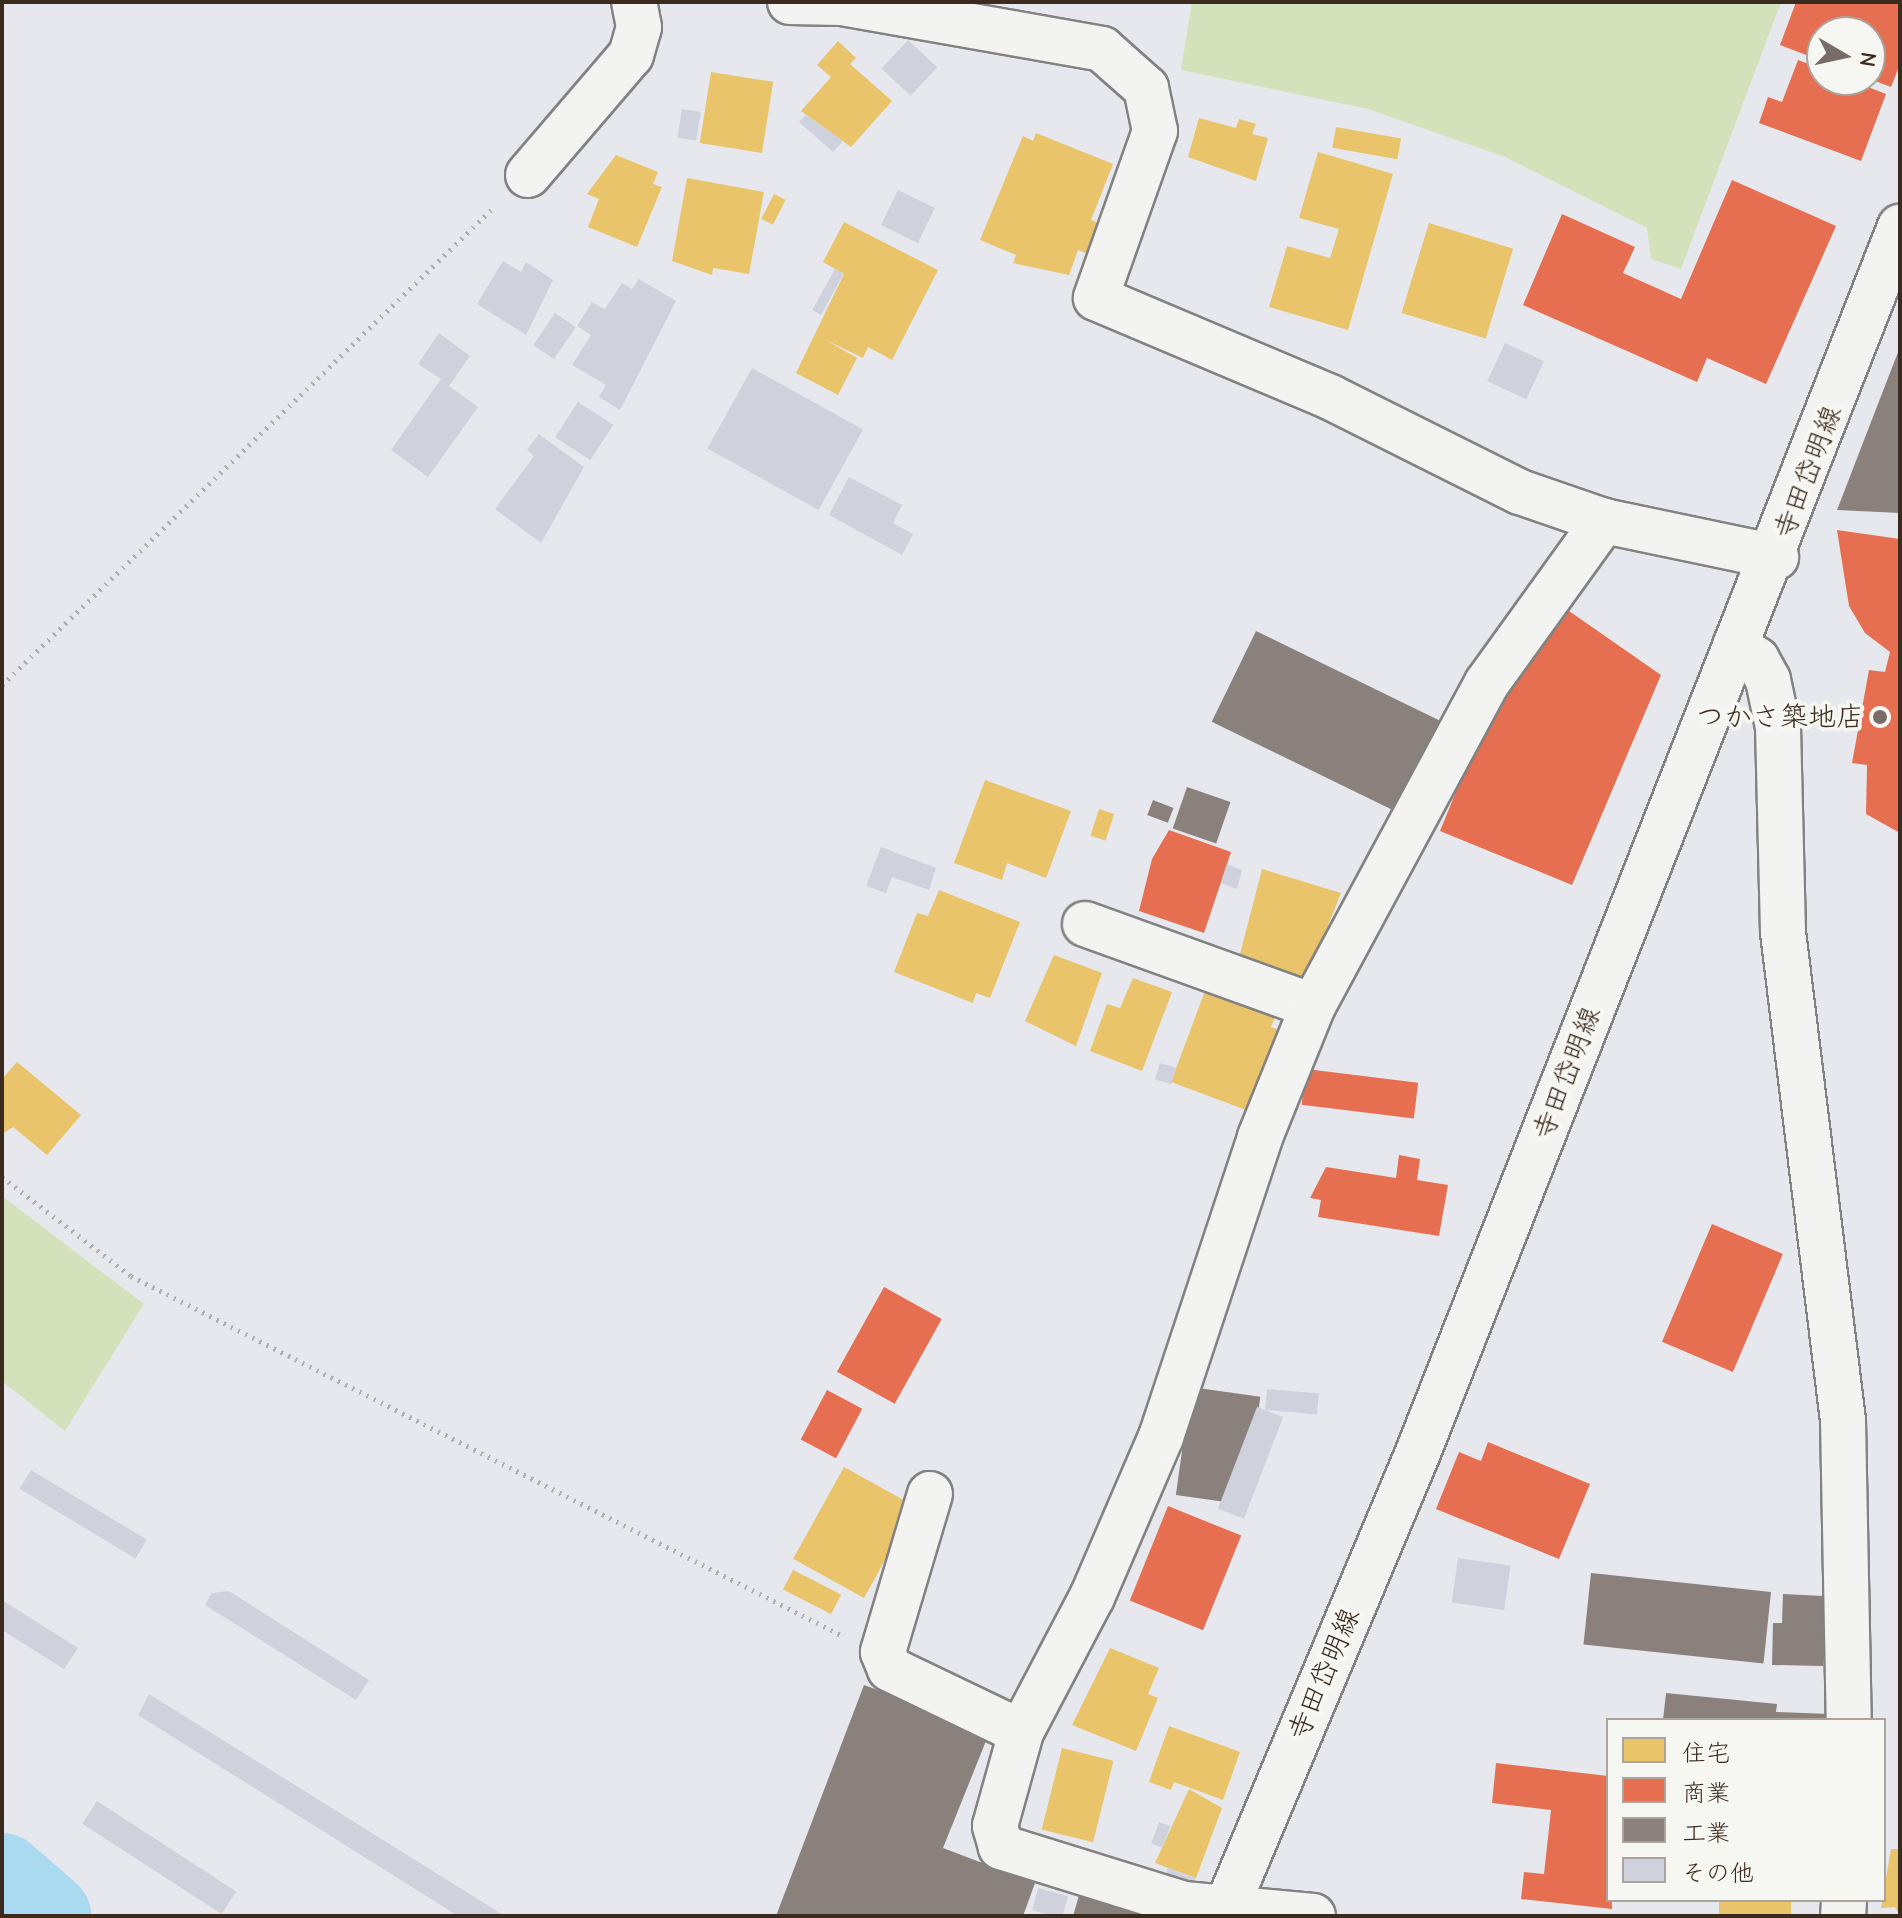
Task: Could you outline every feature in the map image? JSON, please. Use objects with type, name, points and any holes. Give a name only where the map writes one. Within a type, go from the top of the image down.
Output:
[{"type":"street","points":[[528,175],[631,55],[639,27],[634,2]]},
{"type":"street","points":[[790,2],[842,3],[1102,49],[1146,88],[1155,131],[1096,298],[1330,397],[1520,492],[1604,521],[1776,557]]},
{"type":"street","name":"寺田岱明線","points":[[1225,1911],[1417,1455],[1735,646],[1776,557],[1900,227]]},
{"type":"street","points":[[1313,1916],[1225,1911],[1184,1904],[1001,1847],[995,1826],[1021,1732],[1092,1597],[1161,1437],[1260,1137],[1313,1006],[1487,683],[1604,521]]},
{"type":"street","points":[[1735,646],[1757,660],[1768,680],[1778,727],[1783,932],[1843,1421],[1849,1718]]},
{"type":"street","points":[[1085,924],[1313,1006]]},
{"type":"street","points":[[930,1494],[883,1652],[890,1669],[1021,1732]]},
{"type":"path","points":[[2,685],[528,175]]},
{"type":"path","points":[[2,1177],[131,1276],[883,1652]]},
{"type":"green space","points":[[1192,2],[1781,2],[1681,269],[1651,259],[1647,228],[1505,157],[1368,109],[1181,70]]},
{"type":"green space","points":[[2,1196],[144,1304],[65,1431],[2,1381]]},
{"type":"building: 住宅","points":[[838,41],[856,58],[850,64],[892,101],[851,147],[801,111],[831,77],[817,65]]},
{"type":"building: 住宅","points":[[711,72],[773,82],[762,153],[700,143]]},
{"type":"building: 住宅","points":[[1199,118],[1236,128],[1239,119],[1256,124],[1252,134],[1268,138],[1256,181],[1188,157]]},
{"type":"building: 住宅","points":[[1336,127],[1401,138],[1397,159],[1332,148]]},
{"type":"building: 住宅","points":[[1036,133],[1113,164],[1091,220],[1106,226],[1094,256],[1078,250],[1069,275],[1013,263],[1016,255],[980,240],[1023,136],[1033,141]]},
{"type":"building: 住宅","points":[[1318,152],[1393,174],[1348,330],[1269,307],[1287,246],[1330,258],[1339,229],[1299,218]]},
{"type":"building: 住宅","points":[[616,155],[658,172],[653,184],[662,187],[637,247],[588,227],[599,199],[587,194]]},
{"type":"building: 住宅","points":[[687,178],[764,192],[749,274],[713,268],[712,275],[672,261]]},
{"type":"building: 住宅","points":[[774,194],[786,200],[773,225],[761,219]]},
{"type":"building: 住宅","points":[[844,222],[938,270],[892,360],[868,347],[863,358],[826,340],[857,358],[838,395],[796,373],[844,274],[823,262]]},
{"type":"building: 住宅","points":[[1429,223],[1513,249],[1486,339],[1402,313]]},
{"type":"building: 住宅","points":[[985,780],[1071,811],[1046,878],[1007,863],[1002,880],[954,863]]},
{"type":"building: 住宅","points":[[1099,809],[1114,814],[1106,841],[1090,836]]},
{"type":"building: 住宅","points":[[1262,869],[1341,893],[1306,980],[1240,954]]},
{"type":"building: 住宅","points":[[939,890],[1020,922],[990,998],[976,993],[973,1003],[894,972],[917,913],[928,916]]},
{"type":"building: 住宅","points":[[1054,955],[1102,973],[1076,1046],[1025,1021]]},
{"type":"building: 住宅","points":[[1133,978],[1172,992],[1142,1071],[1090,1051],[1107,1004],[1120,1008]]},
{"type":"building: 住宅","points":[[1205,991],[1275,1017],[1271,1027],[1287,1033],[1264,1093],[1254,1089],[1246,1110],[1171,1082]]},
{"type":"building: 住宅","points":[[17,1062],[81,1115],[47,1155],[13,1127],[2,1134],[2,1079]]},
{"type":"building: 住宅","points":[[844,1467],[915,1506],[864,1598],[793,1559]]},
{"type":"building: 住宅","points":[[793,1570],[841,1595],[831,1614],[783,1590]]},
{"type":"building: 住宅","points":[[1110,1648],[1159,1668],[1148,1694],[1158,1698],[1136,1751],[1072,1725]]},
{"type":"building: 住宅","points":[[1169,1726],[1240,1752],[1223,1800],[1174,1782],[1171,1790],[1149,1782]]},
{"type":"building: 住宅","points":[[1062,1748],[1113,1761],[1093,1842],[1042,1830]]},
{"type":"building: 住宅","points":[[1189,1789],[1222,1808],[1196,1878],[1155,1863]]},
{"type":"building: 住宅","points":[[1891,1849],[1900,1849],[1900,1916],[1895,1907],[1881,1908],[1882,1902],[1886,1902]]},
{"type":"building: 住宅","points":[[1719,1902],[1791,1902],[1791,1916],[1719,1916]]},
{"type":"building: 商業","points":[[1796,2],[1900,2],[1900,64],[1891,87],[1886,85],[1886,16],[1806,16],[1806,55],[1780,45]]},
{"type":"building: 商業","points":[[1798,60],[1806,63],[1806,96],[1885,96],[1861,161],[1759,123],[1768,97],[1782,102]]},
{"type":"building: 商業","points":[[1732,180],[1836,226],[1766,384],[1707,358],[1697,382],[1523,305],[1562,214],[1635,247],[1623,273],[1681,299]]},
{"type":"building: 商業","name":"つかさ築地店","points":[[1837,530],[1900,539],[1900,833],[1866,814],[1867,765],[1852,763],[1869,670],[1885,672],[1890,652],[1865,633],[1849,606]]},
{"type":"building: 商業","points":[[1559,604],[1661,675],[1572,885],[1440,831],[1477,740]]},
{"type":"building: 商業","points":[[1169,830],[1231,852],[1204,933],[1139,911],[1152,859]]},
{"type":"building: 商業","points":[[1306,1069],[1418,1083],[1414,1119],[1302,1105]]},
{"type":"building: 商業","points":[[1399,1155],[1420,1159],[1417,1180],[1448,1185],[1439,1236],[1318,1217],[1321,1200],[1310,1198],[1326,1167],[1396,1178]]},
{"type":"building: 商業","points":[[1712,1224],[1783,1254],[1733,1372],[1662,1342]]},
{"type":"building: 商業","points":[[884,1287],[942,1319],[895,1404],[837,1372]]},
{"type":"building: 商業","points":[[827,1390],[862,1409],[836,1458],[801,1439]]},
{"type":"building: 商業","points":[[1488,1442],[1590,1484],[1559,1559],[1436,1509],[1459,1452],[1481,1461]]},
{"type":"building: 商業","points":[[1168,1506],[1241,1536],[1203,1630],[1130,1601]]},
{"type":"building: 商業","points":[[1496,1763],[1606,1776],[1606,1902],[1612,1902],[1612,1909],[1521,1899],[1524,1872],[1544,1874],[1551,1810],[1492,1803]]},
{"type":"building: 工業","points":[[1900,347],[1900,513],[1837,510]]},
{"type":"building: 工業","points":[[1256,631],[1446,723],[1401,814],[1212,722]]},
{"type":"building: 工業","points":[[1187,787],[1230,802],[1216,844],[1173,829]]},
{"type":"building: 工業","points":[[1153,800],[1174,808],[1168,823],[1147,815]]},
{"type":"building: 工業","points":[[1191,1387],[1260,1397],[1245,1505],[1176,1495]]},
{"type":"building: 工業","points":[[1591,1573],[1771,1592],[1763,1664],[1583,1645]]},
{"type":"building: 工業","points":[[1783,1594],[1824,1596],[1823,1666],[1772,1665],[1773,1623],[1782,1623]]},
{"type":"building: 工業","points":[[864,1685],[990,1731],[943,1848],[1035,1883],[1023,1916],[776,1916]]},
{"type":"building: 工業","points":[[1666,1693],[1777,1704],[1776,1712],[1829,1714],[1829,1718],[1663,1718]]},
{"type":"building: 工業","points":[[1080,1892],[1146,1912],[1145,1916],[1073,1916]]},
{"type":"building: その他","points":[[908,40],[937,67],[911,96],[881,69]]},
{"type":"building: その他","points":[[682,109],[701,112],[696,141],[677,138]]},
{"type":"building: その他","points":[[806,115],[843,141],[833,152],[799,122]]},
{"type":"building: その他","points":[[898,190],[935,208],[918,243],[881,225]]},
{"type":"building: その他","points":[[503,261],[521,272],[526,262],[553,280],[526,335],[477,304]]},
{"type":"building: その他","points":[[835,269],[844,274],[821,315],[812,310]]},
{"type":"building: その他","points":[[639,279],[676,301],[620,410],[599,397],[606,385],[572,365],[591,335],[577,326],[592,302],[605,309],[622,283],[632,289]]},
{"type":"building: その他","points":[[555,313],[576,327],[554,359],[533,345]]},
{"type":"building: その他","points":[[439,333],[470,356],[449,386],[478,407],[428,477],[391,450],[441,379],[418,364]]},
{"type":"building: その他","points":[[1505,343],[1544,361],[1526,399],[1487,381]]},
{"type":"building: その他","points":[[752,368],[863,430],[818,510],[707,448]]},
{"type":"building: その他","points":[[578,402],[613,425],[590,460],[555,437]]},
{"type":"building: その他","points":[[539,434],[584,467],[541,543],[495,509],[534,456],[527,450]]},
{"type":"building: その他","points":[[849,477],[902,505],[893,523],[913,534],[902,555],[829,515]]},
{"type":"building: その他","points":[[881,847],[936,868],[929,890],[892,877],[886,893],[866,886]]},
{"type":"building: その他","points":[[1227,864],[1242,870],[1237,889],[1221,883]]},
{"type":"building: その他","points":[[1160,1063],[1176,1068],[1171,1084],[1155,1079]]},
{"type":"building: その他","points":[[1267,1389],[1319,1394],[1317,1414],[1265,1410]]},
{"type":"building: その他","points":[[1257,1407],[1283,1417],[1244,1519],[1218,1509]]},
{"type":"building: その他","points":[[31,1470],[147,1540],[135,1558],[20,1489]]},
{"type":"building: その他","points":[[1458,1558],[1510,1565],[1504,1610],[1452,1603]]},
{"type":"building: その他","points":[[229,1591],[369,1680],[356,1700],[205,1605],[212,1593]]},
{"type":"building: その他","points":[[2,1600],[78,1648],[64,1669],[2,1630]]},
{"type":"building: その他","points":[[149,1694],[505,1916],[458,1916],[138,1715]]},
{"type":"building: その他","points":[[97,1801],[236,1891],[222,1914],[82,1824]]},
{"type":"building: その他","points":[[1159,1822],[1170,1826],[1162,1848],[1151,1844]]},
{"type":"building: その他","points":[[1168,1868],[1195,1878],[1193,1885],[1165,1876]]},
{"type":"building: その他","points":[[1038,1888],[1068,1896],[1063,1916],[1032,1910]]},
{"type":"waterway","points":[[2,1877],[47,1916]]},
{"type":"place","name":"つかさ築地店","points":[[1880,717]]}]
